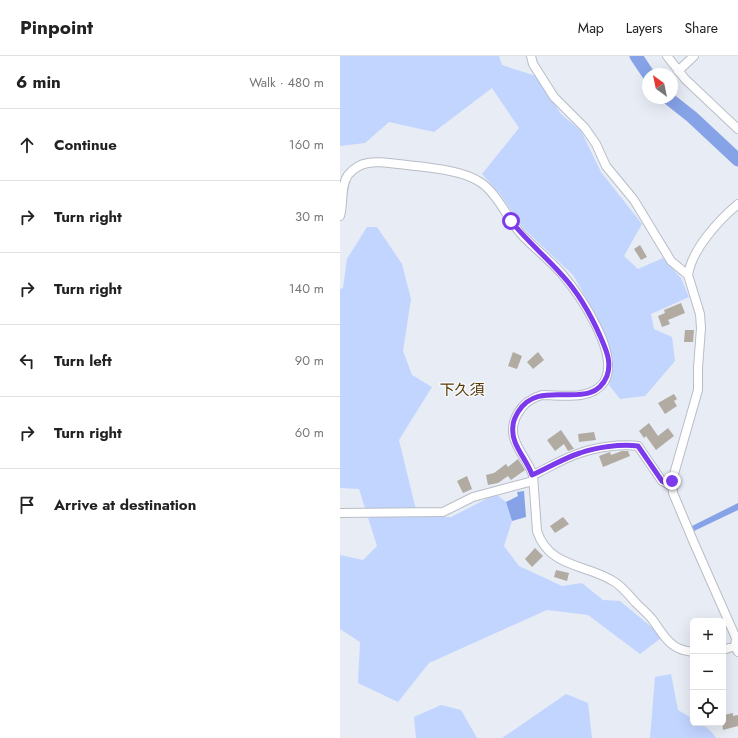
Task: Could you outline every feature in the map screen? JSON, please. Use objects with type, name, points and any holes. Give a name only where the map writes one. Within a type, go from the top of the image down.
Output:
[{"type":"street","points":[[531,56],[533,64],[554,97],[585,128],[596,144],[606,166],[634,200],[671,261],[688,275]]},
{"type":"street","points":[[667,56],[676,68]]},
{"type":"street","points":[[694,56],[678,71],[684,79],[738,129]]},
{"type":"street","points":[[340,216],[344,182],[352,170],[367,163],[377,162],[454,172],[481,182],[492,193],[511,221],[522,234],[562,274],[578,295],[594,321],[607,352],[609,368],[599,387],[589,393],[580,395],[542,395],[533,398],[521,408],[514,420],[512,427],[513,436],[516,445],[530,468],[533,478],[537,531],[540,539],[548,550],[558,558],[571,565],[599,574],[614,581],[627,592],[673,646],[690,651]]},
{"type":"street","points":[[726,650],[737,648],[736,638],[694,543],[673,493],[672,486],[698,390],[701,328],[700,314],[688,275],[689,269],[700,247],[710,232],[731,209],[737,205]]},
{"type":"street","points":[[340,512],[443,512],[473,497],[533,478],[580,453],[601,448],[638,446],[662,481],[672,486]]},
{"type":"shaded area","points":[[340,56],[499,56],[502,65],[536,76],[561,114],[581,131],[601,172],[642,224],[624,256],[638,269],[663,258],[681,278],[689,297],[651,314],[654,329],[672,337],[675,361],[645,396],[620,399],[609,385],[613,360],[597,317],[573,275],[524,229],[500,194],[482,174],[519,128],[492,88],[434,132],[389,122],[365,143],[340,146]]},
{"type":"shaded area","points":[[367,227],[377,227],[402,264],[411,299],[403,351],[412,375],[432,387],[399,440],[415,506],[423,517],[451,517],[496,494],[506,502],[512,521],[504,546],[519,566],[562,586],[582,583],[603,600],[620,601],[654,629],[661,638],[640,654],[588,615],[547,610],[429,663],[398,702],[358,683],[360,642],[340,629],[340,555],[363,560],[377,546],[359,489],[340,488],[340,289],[343,288],[347,259]]},
{"type":"shaded area","points":[[671,674],[678,710],[690,717],[690,726],[703,726],[712,732],[716,738],[650,738],[655,677]]},
{"type":"shaded area","points":[[566,694],[588,703],[592,738],[502,738]]},
{"type":"shaded area","points":[[441,705],[461,710],[477,738],[416,738],[414,717]]},
{"type":"water","points":[[524,491],[526,517],[512,521],[506,502],[518,496],[517,492]]},
{"type":"water","points":[[738,503],[738,510],[694,531],[692,526]]},
{"type":"building","points":[[640,245],[647,257],[641,260],[634,249]]},
{"type":"building","points":[[681,303],[685,313],[668,320],[670,324],[662,327],[658,316],[665,313],[664,310]]},
{"type":"building","points":[[685,330],[694,330],[693,342],[684,342]]},
{"type":"building","points":[[513,352],[522,356],[517,369],[508,366]]},
{"type":"building","points":[[538,352],[544,360],[533,369],[527,362]]},
{"type":"building","points":[[674,394],[677,399],[674,401],[677,406],[665,414],[658,403]]},
{"type":"building","points":[[649,423],[658,436],[668,428],[674,436],[656,450],[646,436],[644,438],[639,431]]},
{"type":"building","points":[[561,430],[574,449],[568,451],[564,444],[555,451],[547,440]]},
{"type":"building","points":[[594,432],[596,440],[579,442],[578,434]]},
{"type":"building","points":[[622,451],[628,451],[630,456],[603,467],[599,456],[610,452],[611,455]]},
{"type":"building","points":[[518,459],[525,470],[511,480],[508,476],[498,483],[488,485],[486,475],[494,473],[506,464],[508,467]]},
{"type":"building","points":[[467,476],[472,489],[463,493],[457,481]]},
{"type":"building","points":[[563,517],[569,524],[555,533],[550,526]]},
{"type":"building","points":[[535,548],[543,556],[532,567],[525,559]]},
{"type":"building","points":[[556,570],[569,573],[567,581],[554,577]]},
{"type":"building","points":[[733,713],[733,716],[738,715],[738,726],[723,730],[722,726],[726,726],[726,715]]},
{"type":"waterway","points":[[636,56],[644,68]]},
{"type":"waterway","points":[[676,104],[692,117],[738,160]]},
{"type":"district","name":"下久須","points":[[462,390]]},
{"type":"route","points":[[511,221],[562,274],[578,295],[594,321],[607,352],[609,368],[604,382],[594,391],[580,395],[542,395],[533,398],[521,408],[514,420],[512,427],[513,436],[516,445],[530,468],[532,475],[580,453],[601,448],[638,446],[662,481],[665,484],[672,486],[672,481]]}]
